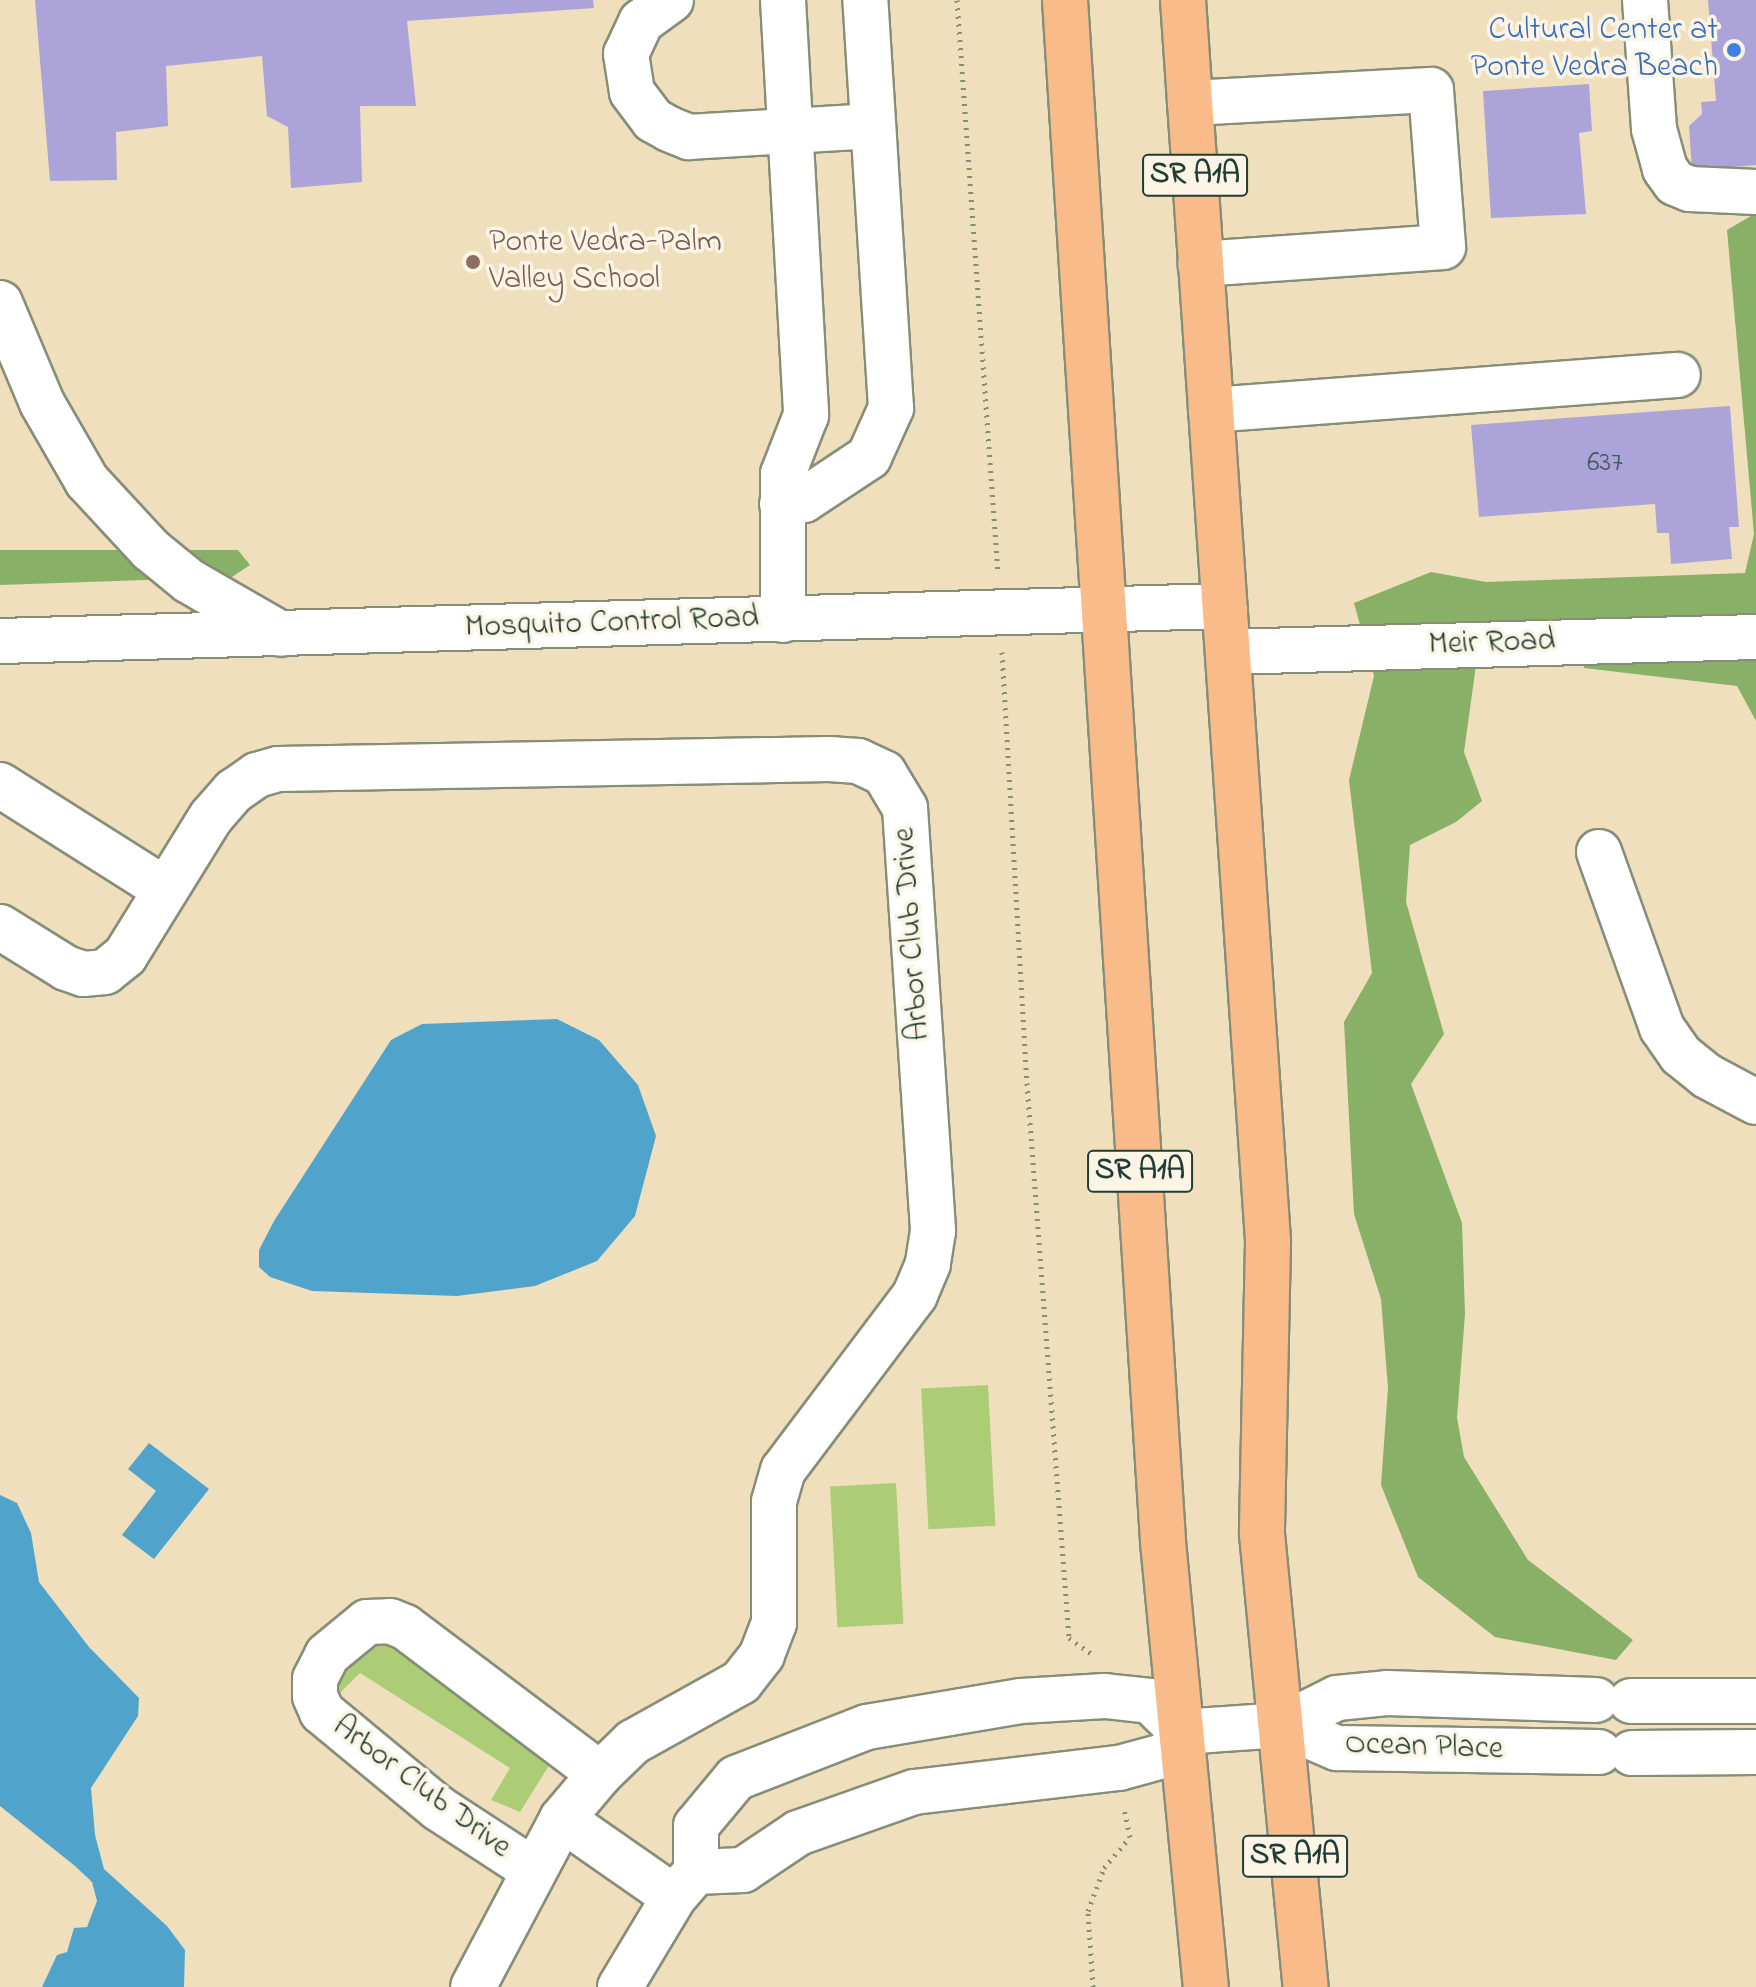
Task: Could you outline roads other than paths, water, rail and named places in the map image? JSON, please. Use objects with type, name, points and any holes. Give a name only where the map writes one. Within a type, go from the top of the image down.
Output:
[{"type":"main road","name":"SR A1A","points":[[1065,0],[1163,1542],[1206,1987]]},
{"type":"main road","name":"SR A1A","points":[[1183,0],[1268,1242],[1262,1534],[1283,1725],[1306,1987]]},
{"type":"street","points":[[671,0],[641,22],[626,54],[626,75],[641,107],[661,125],[689,137],[873,126]]},
{"type":"street","points":[[783,0],[806,415],[783,474],[783,620]]},
{"type":"street","points":[[782,504],[804,500],[869,457],[887,426],[891,408],[865,0]]},
{"type":"street","points":[[1645,0],[1654,129],[1665,169],[1675,183],[1690,189],[1756,192]]},
{"type":"street","points":[[1190,103],[1431,90],[1443,247],[1201,264]]},
{"type":"street","points":[[0,303],[42,403],[87,481],[151,550],[189,581],[281,634]]},
{"type":"street","points":[[1211,410],[1678,375]]},
{"type":"street","name":"Mosquito Control Road","points":[[0,641],[1225,606]]},
{"type":"street","name":"Meir Road","points":[[1228,652],[1756,637]]},
{"type":"street","name":"Arbor Club Drive","points":[[0,927],[66,968],[83,974],[105,972],[125,956],[211,817],[234,791],[257,775],[278,769],[829,759],[858,761],[892,782],[905,808],[933,1231],[928,1264],[915,1295],[783,1470],[774,1502],[774,1623],[762,1655],[741,1682],[633,1742],[600,1774],[562,1819],[473,1987]]},
{"type":"street","points":[[0,785],[166,890]]},
{"type":"street","points":[[1599,852],[1662,1028],[1681,1055],[1707,1076],[1756,1102]]},
{"type":"street","name":"Arbor Club Drive","points":[[533,1870],[438,1808],[322,1712],[315,1679],[327,1655],[367,1622],[390,1621],[405,1627],[600,1774]]},
{"type":"street","name":"Ocean Place","points":[[1283,1725],[1337,1698],[1387,1693],[1613,1701],[1756,1701]]},
{"type":"street","points":[[620,1987],[685,1885],[696,1826],[736,1778],[802,1749],[867,1727],[1021,1701],[1105,1696],[1150,1701],[1182,1732],[1283,1725]]},
{"type":"street","name":"Ocean Place","points":[[1283,1725],[1337,1748],[1756,1752]]},
{"type":"street","points":[[685,1885],[743,1870],[798,1833],[914,1792],[1119,1768],[1167,1755],[1182,1732]]},
{"type":"street","name":"Arbor Club Drive","points":[[562,1819],[685,1885]]},
{"type":"water","points":[[557,1019],[599,1040],[638,1085],[656,1136],[635,1216],[597,1261],[535,1286],[457,1296],[312,1291],[270,1277],[259,1267],[259,1250],[274,1221],[391,1040],[422,1024]]},
{"type":"water","points":[[149,1443],[209,1489],[154,1559],[122,1535],[156,1491],[128,1469]]},
{"type":"water","points":[[0,1495],[17,1503],[31,1533],[39,1582],[89,1647],[139,1698],[138,1716],[91,1788],[95,1835],[104,1869],[167,1926],[185,1950],[184,1987],[42,1987],[57,1955],[67,1952],[74,1928],[87,1927],[97,1901],[92,1882],[0,1806]]},
{"type":"place","name":"Cultural Center at Ponte Vedra Beach","points":[[1734,50]]},
{"type":"place","name":"Ponte Vedra-Palm Valley School","points":[[473,262]]}]
